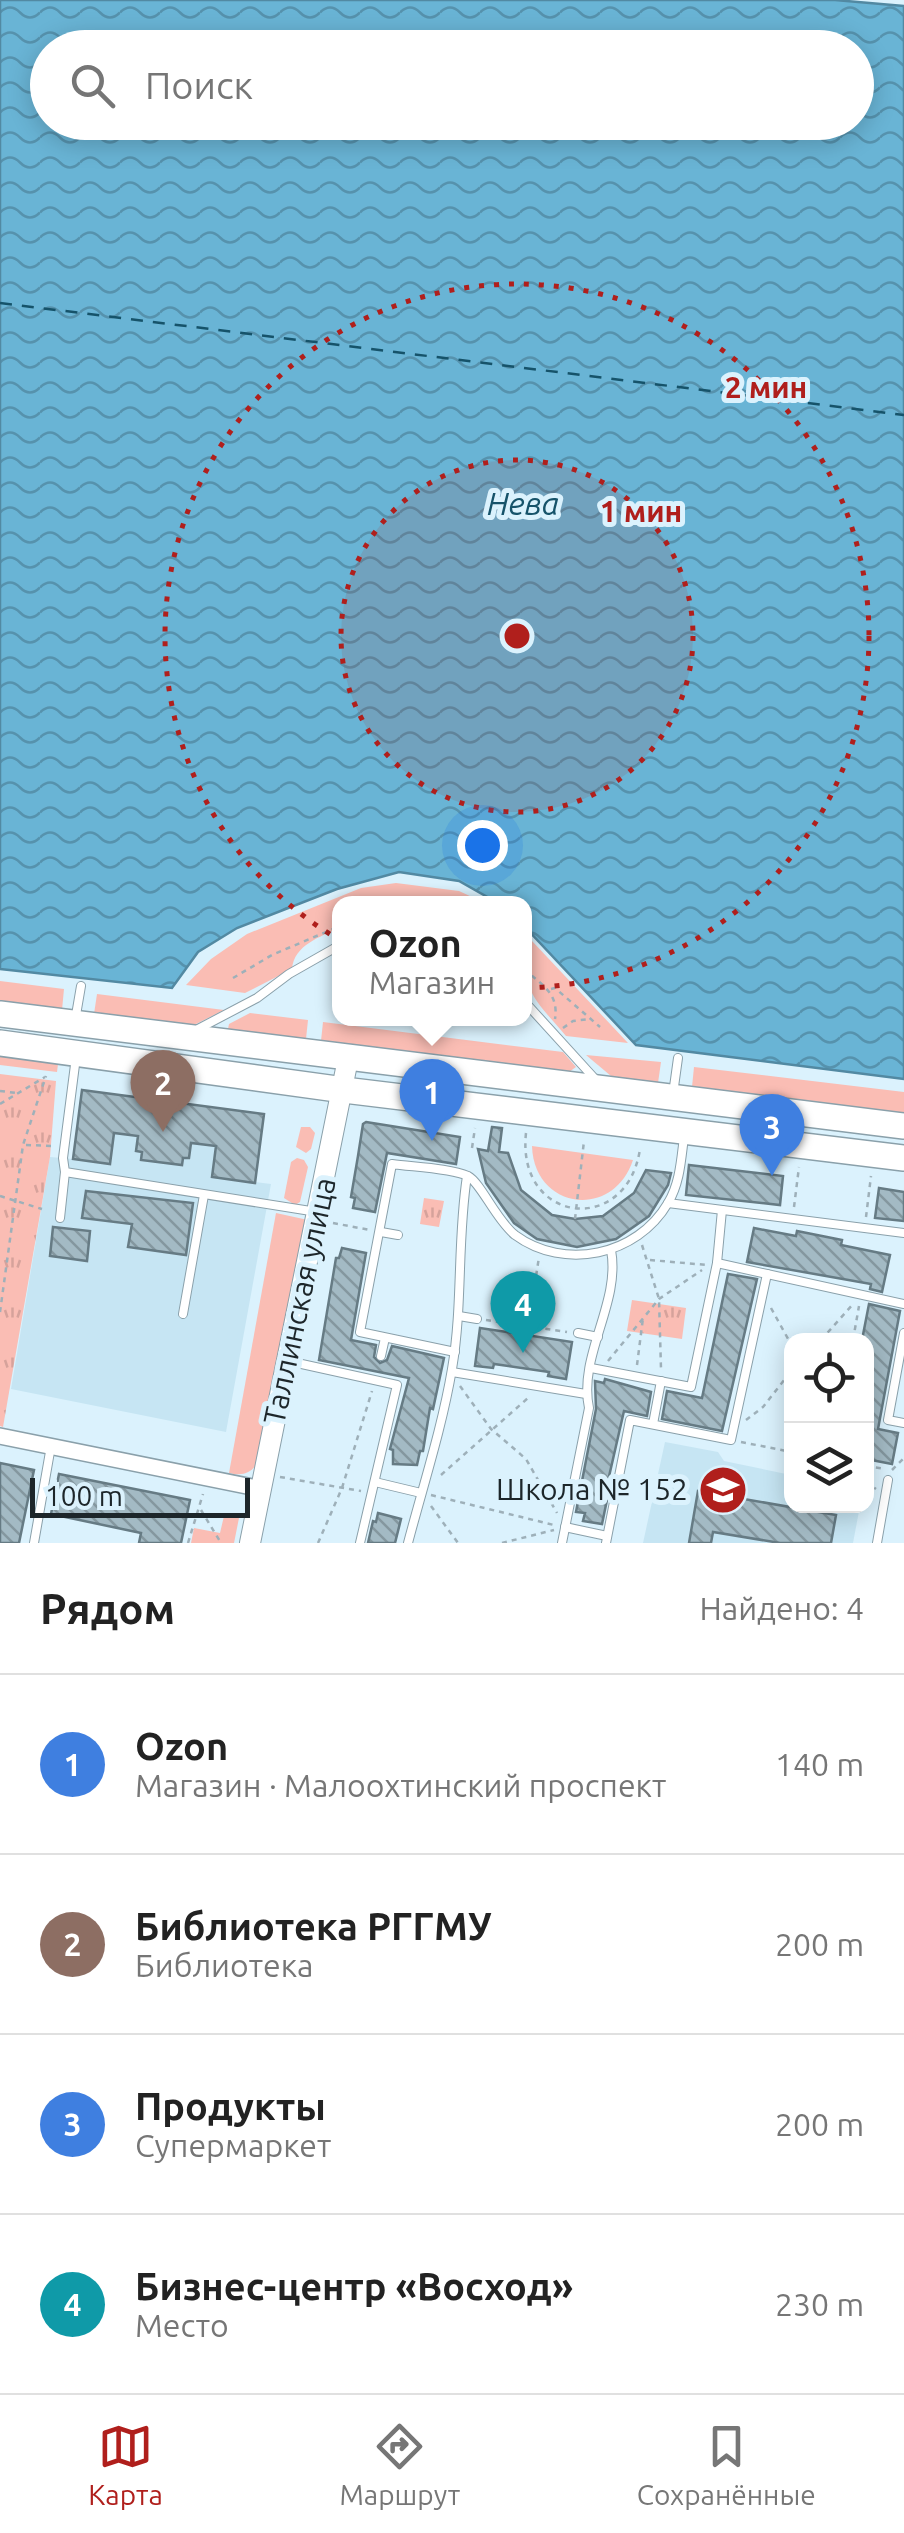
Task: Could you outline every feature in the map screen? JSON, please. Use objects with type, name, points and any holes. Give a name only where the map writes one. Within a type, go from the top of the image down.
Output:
[{"type":"main road","points":[[0,1014],[904,1126]]},
{"type":"main road","points":[[0,1043],[344,1090],[904,1158]]},
{"type":"street","name":"Таллинская улица","points":[[250,1543],[270,1483],[288,1361],[348,1059]]},
{"type":"street","points":[[0,1436],[270,1483]]},
{"type":"lane","points":[[182,1037],[258,998],[332,950]]},
{"type":"lane","points":[[74,1024],[81,986]]},
{"type":"lane","points":[[532,1010],[605,1090]]},
{"type":"lane","points":[[60,1218],[76,1053]]},
{"type":"lane","points":[[673,1098],[678,1058]]},
{"type":"lane","points":[[455,1352],[360,1332],[392,1164],[467,1176],[478,1185],[502,1223],[540,1248],[571,1255],[611,1250],[637,1237],[668,1203],[679,1179],[684,1132]]},
{"type":"lane","points":[[65,1172],[318,1216]]},
{"type":"lane","points":[[408,1543],[452,1372],[459,1316],[460,1220],[467,1176]]},
{"type":"lane","points":[[183,1314],[204,1195]]},
{"type":"lane","points":[[668,1203],[904,1233]]},
{"type":"lane","points":[[596,1369],[691,1387],[722,1210]]},
{"type":"lane","points":[[381,1232],[398,1236]]},
{"type":"lane","points":[[562,1543],[589,1408],[586,1394],[596,1369],[598,1336],[613,1280],[611,1250]]},
{"type":"lane","points":[[713,1264],[904,1304]]},
{"type":"lane","points":[[566,1528],[606,1540],[630,1420],[731,1440],[767,1274]]},
{"type":"lane","points":[[459,1316],[477,1319]]},
{"type":"lane","points":[[904,1333],[888,1420],[904,1422]]},
{"type":"lane","points":[[578,1334],[598,1336]]},
{"type":"lane","points":[[381,1356],[385,1338]]},
{"type":"lane","points":[[288,1361],[397,1385],[360,1543]]},
{"type":"lane","points":[[376,1380],[378,1370]]},
{"type":"lane","points":[[452,1372],[586,1394]]},
{"type":"lane","points":[[653,1424],[662,1381]]},
{"type":"lane","points":[[37,1542],[51,1446]]},
{"type":"lane","points":[[877,1543],[888,1480]]},
{"type":"lane","points":[[375,1482],[421,1493]]},
{"type":"path","points":[[233,978],[272,955],[332,929]]},
{"type":"path","points":[[532,976],[548,990],[557,1006],[552,1031]]},
{"type":"path","points":[[548,990],[555,988],[600,1027]]},
{"type":"path","points":[[552,1031],[590,1019]]},
{"type":"path","points":[[0,1104],[46,1076],[24,1145],[0,1312]]},
{"type":"path","points":[[0,1090],[18,1093]]},
{"type":"path","points":[[472,1148],[475,1128]]},
{"type":"path","points":[[526,1133],[525,1164],[533,1183],[548,1198],[576,1208],[596,1206],[622,1192],[634,1176],[640,1147]]},
{"type":"path","points":[[575,1219],[584,1140]]},
{"type":"path","points":[[24,1145],[64,1146]]},
{"type":"path","points":[[792,1219],[799,1167]]},
{"type":"path","points":[[864,1228],[871,1176]]},
{"type":"path","points":[[0,1196],[42,1208]]},
{"type":"path","points":[[318,1216],[381,1232]]},
{"type":"path","points":[[637,1237],[649,1260],[659,1299],[662,1381]]},
{"type":"path","points":[[527,1335],[540,1248]]},
{"type":"path","points":[[0,1260],[8,1254]]},
{"type":"path","points":[[649,1260],[713,1264]]},
{"type":"path","points":[[596,1369],[659,1299],[713,1264]]},
{"type":"path","points":[[763,1293],[785,1333]]},
{"type":"path","points":[[826,1333],[861,1295]]},
{"type":"path","points":[[854,1333],[861,1295]]},
{"type":"path","points":[[636,1376],[643,1317]]},
{"type":"path","points":[[477,1319],[578,1334]]},
{"type":"path","points":[[452,1372],[471,1406],[526,1459],[566,1528]]},
{"type":"path","points":[[318,1543],[342,1488],[376,1380]]},
{"type":"path","points":[[733,1430],[763,1408],[784,1380]]},
{"type":"path","points":[[421,1493],[542,1386]]},
{"type":"path","points":[[731,1440],[784,1450]]},
{"type":"path","points":[[874,1467],[892,1470],[904,1458]]},
{"type":"path","points":[[270,1483],[372,1493]]},
{"type":"path","points":[[188,1543],[203,1493]]},
{"type":"path","points":[[421,1493],[566,1528]]},
{"type":"path","points":[[421,1493],[458,1543]]},
{"type":"path","points":[[200,1509],[221,1543]]},
{"type":"path","points":[[502,1543],[566,1528]]},
{"type":"shaded area","points":[[82,1090],[264,1114],[255,1182],[271,1184],[226,1432],[11,1389],[50,1157],[73,1159]]},
{"type":"shaded area","name":"Школа № 152","points":[[665,1442],[718,1452],[724,1461],[784,1474],[784,1513],[859,1513],[853,1543],[643,1543]]},
{"type":"green space","points":[[396,883],[459,891],[470,896],[341,896],[361,888]]},
{"type":"green space","points":[[332,900],[332,931],[303,948],[292,969],[245,993],[186,985],[211,959],[247,934]]},
{"type":"green space","points":[[532,941],[628,1043],[566,1036],[532,993]]},
{"type":"green space","points":[[0,981],[64,989],[62,1010],[0,1002]]},
{"type":"green space","points":[[97,994],[224,1010],[192,1026],[94,1014]]},
{"type":"green space","points":[[250,1013],[308,1020],[306,1039],[228,1029],[229,1024]]},
{"type":"green space","points":[[323,1022],[563,1052],[576,1067],[569,1072],[321,1041]]},
{"type":"green space","points":[[586,1055],[661,1062],[658,1083],[611,1076]]},
{"type":"green space","points":[[0,1056],[58,1064],[57,1072],[0,1065]]},
{"type":"green space","points":[[694,1067],[904,1092],[904,1113],[692,1087]]},
{"type":"green space","points":[[0,1074],[56,1081],[50,1157],[3,1427],[0,1426]]},
{"type":"green space","points":[[301,1127],[310,1127],[315,1133],[306,1153],[296,1147]]},
{"type":"green space","points":[[532,1146],[633,1160],[623,1179],[609,1192],[593,1199],[576,1200],[546,1184],[536,1167]]},
{"type":"green space","points":[[297,1158],[308,1167],[300,1202],[295,1205],[284,1198],[291,1162]]},
{"type":"green space","points":[[424,1198],[444,1201],[439,1227],[420,1224]]},
{"type":"green space","points":[[276,1213],[308,1220],[258,1462],[249,1472],[234,1474],[229,1473]]},
{"type":"green space","points":[[632,1300],[686,1308],[682,1339],[627,1331]]},
{"type":"green space","points":[[224,1516],[239,1518],[234,1543],[191,1543],[194,1528],[220,1533]]},
{"type":"water","name":"Нева","points":[[0,0],[835,0],[904,6],[904,1079],[636,1045],[532,934],[532,896],[486,896],[459,881],[399,872],[337,889],[237,928],[198,952],[172,988],[0,969]]},
{"type":"building","points":[[82,1090],[264,1114],[255,1183],[212,1177],[216,1146],[191,1143],[189,1158],[183,1158],[182,1165],[141,1160],[142,1152],[136,1151],[138,1136],[114,1133],[110,1164],[73,1159]]},
{"type":"building","points":[[366,1122],[460,1137],[456,1164],[387,1153],[375,1212],[353,1208],[355,1198],[351,1197]]},
{"type":"building","points":[[492,1127],[502,1128],[499,1152],[508,1153],[521,1190],[552,1215],[575,1219],[603,1216],[634,1193],[646,1170],[671,1173],[668,1185],[649,1216],[616,1239],[577,1247],[537,1239],[514,1223],[486,1183],[478,1149],[488,1151]]},
{"type":"building","points":[[689,1165],[783,1176],[780,1205],[686,1195]]},
{"type":"building","points":[[879,1188],[904,1192],[904,1221],[875,1218]]},
{"type":"building","points":[[86,1191],[193,1203],[186,1255],[128,1247],[132,1224],[82,1218]]},
{"type":"building","points":[[53,1227],[90,1231],[87,1261],[50,1256]]},
{"type":"building","points":[[754,1228],[796,1236],[797,1231],[890,1255],[882,1292],[870,1289],[871,1284],[747,1262]]},
{"type":"building","points":[[342,1248],[366,1253],[351,1340],[376,1345],[374,1357],[380,1363],[387,1360],[392,1346],[444,1358],[417,1465],[393,1464],[390,1449],[409,1378],[319,1360],[336,1258]]},
{"type":"building","points":[[728,1274],[757,1279],[722,1431],[662,1419],[667,1391],[702,1398]]},
{"type":"building","points":[[869,1304],[900,1311],[878,1429],[898,1433],[892,1464],[874,1461],[874,1333],[863,1333]]},
{"type":"building","points":[[480,1328],[572,1342],[566,1379],[548,1376],[549,1372],[494,1364],[493,1368],[475,1366]]},
{"type":"building","points":[[605,1379],[651,1392],[647,1416],[624,1411],[602,1524],[583,1521],[585,1513],[576,1512],[596,1409],[595,1381],[604,1383]]},
{"type":"building","points":[[0,1463],[34,1470],[19,1543],[0,1543]]},
{"type":"building","points":[[59,1474],[190,1500],[181,1543],[139,1543],[141,1533],[51,1514]]},
{"type":"building","points":[[698,1491],[784,1506],[784,1513],[836,1515],[831,1543],[780,1543],[713,1532],[711,1543],[689,1543]]},
{"type":"building","points":[[378,1513],[401,1519],[395,1543],[368,1543]]},
{"type":"ferry route","points":[[0,303],[904,415]]},
{"type":"place","name":"Библиотека РГГМУ","points":[[163,1132]]},
{"type":"place","name":"Ozon","points":[[432,1141]]},
{"type":"place","name":"Продукты","points":[[772,1176]]},
{"type":"place","name":"Бизнес-центр «Восход»","points":[[523,1353]]},
{"type":"place","name":"Школа № 152","points":[[723,1490]]}]
